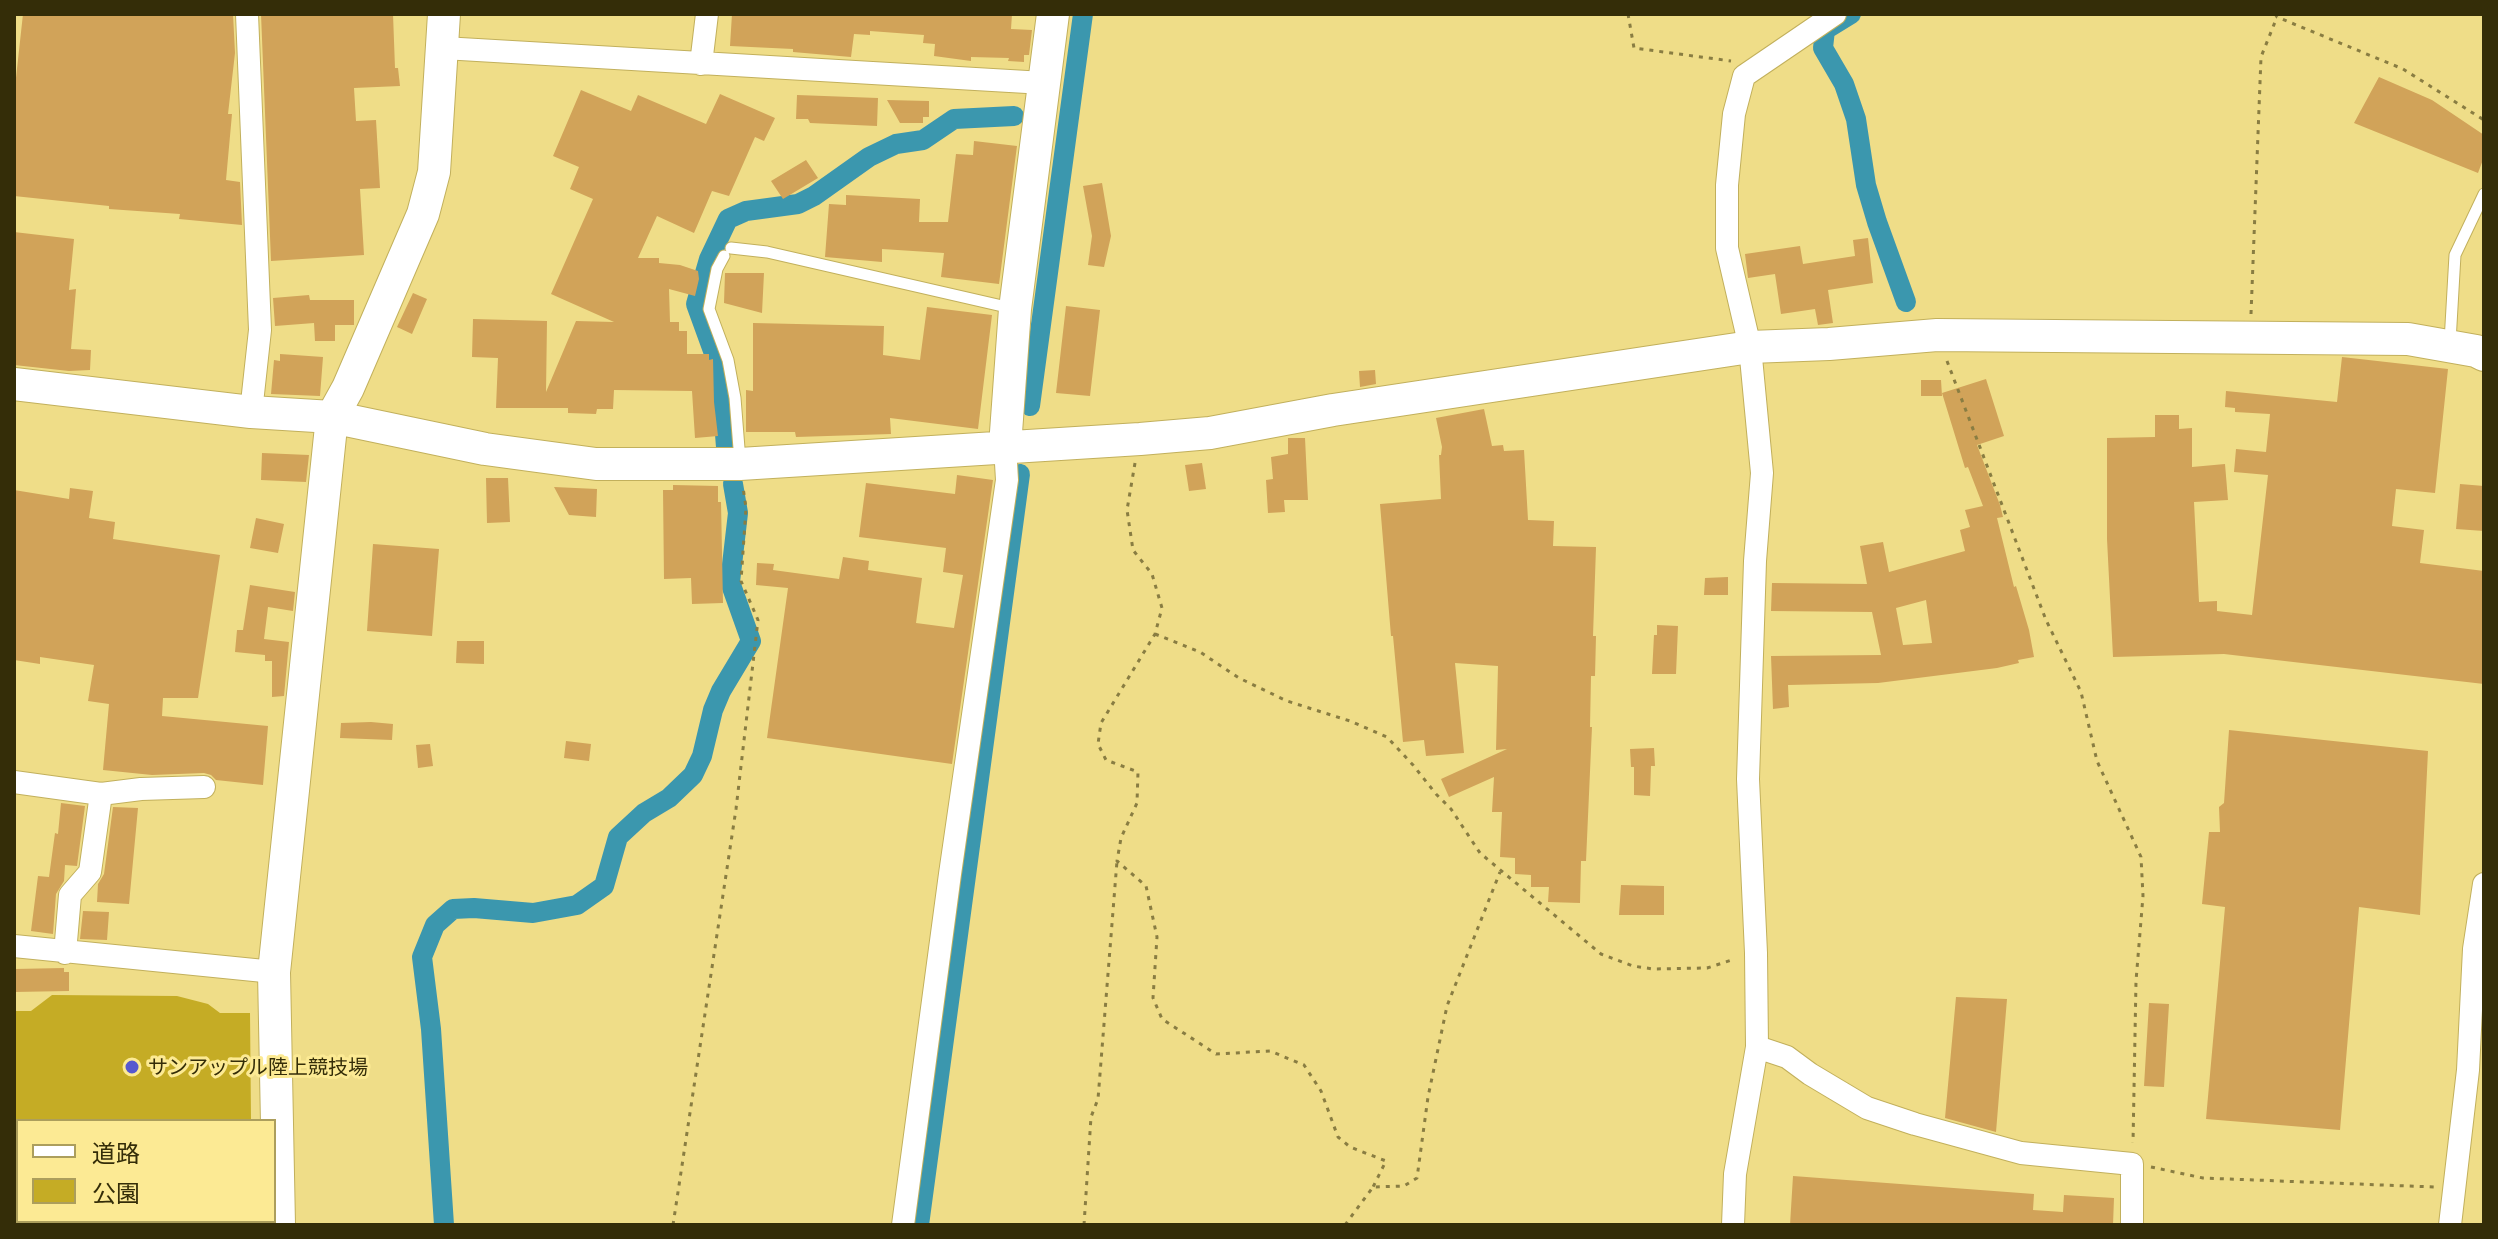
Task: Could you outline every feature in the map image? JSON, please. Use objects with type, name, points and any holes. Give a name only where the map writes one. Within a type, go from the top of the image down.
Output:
[{"type":"street","points":[[247,14],[260,330],[251,412]]},
{"type":"street","points":[[279,1225],[274,972],[332,417],[348,388],[423,214],[434,172],[444,14]]},
{"type":"street","points":[[701,64],[707,14]]},
{"type":"street","points":[[903,1225],[1007,480],[1005,446],[1015,309],[1053,14]]},
{"type":"street","points":[[1733,1225],[1735,1174],[1757,1047],[1748,779],[1755,561],[1762,473],[1750,347],[1727,248],[1727,185],[1734,114],[1744,76],[1835,14]]},
{"type":"street","points":[[443,48],[1044,83]]},
{"type":"street","points":[[14,384],[251,412],[332,417],[485,449],[596,464],[740,464],[1210,433],[1333,410],[1750,347],[1937,335],[2408,339],[2484,355]]},
{"type":"street","points":[[14,782],[101,794],[204,787]]},
{"type":"street","points":[[65,953],[70,895],[90,872],[101,794]]},
{"type":"street","points":[[2450,1225],[2476,1071],[2474,949],[2484,884]]},
{"type":"street","points":[[14,946],[274,972]]},
{"type":"street","points":[[1757,1047],[1787,1057],[1867,1108],[1915,1124],[2021,1153],[2132,1164],[2132,1225]]},
{"type":"lane","points":[[2449,346],[2455,255],[2484,194]]},
{"type":"lane","points":[[740,464],[735,398],[728,360],[709,309],[717,269],[727,252],[767,252],[1015,309]]},
{"type":"path","points":[[1628,14],[1634,48],[1731,61],[1744,76]]},
{"type":"path","points":[[2250,338],[2261,57],[2276,15],[2403,69],[2484,120]]},
{"type":"path","points":[[1937,335],[2046,620],[2081,692],[2097,761],[2141,857],[2143,896],[2136,981],[2132,1164],[2203,1178],[2454,1188]]},
{"type":"path","points":[[1084,1225],[1091,1117],[1098,1099],[1117,861],[1121,838],[1137,803],[1138,772],[1106,760],[1098,744],[1101,723],[1155,634],[1162,608],[1152,574],[1133,550],[1127,510],[1140,439]]},
{"type":"path","points":[[673,1225],[736,809],[758,620],[741,581],[746,508],[740,464]]},
{"type":"path","points":[[1155,634],[1200,652],[1239,678],[1287,701],[1350,721],[1387,737],[1451,809],[1480,853],[1601,954],[1633,966],[1653,969],[1707,968],[1756,953]]},
{"type":"path","points":[[1117,861],[1146,886],[1157,937],[1153,998],[1162,1019],[1216,1054],[1270,1051],[1304,1065],[1321,1091],[1338,1137],[1350,1147],[1386,1161],[1373,1187],[1345,1225]]},
{"type":"path","points":[[1373,1187],[1404,1186],[1417,1178],[1428,1097],[1447,1006],[1500,872]]},
{"type":"green space","name":"サンアップル陸上競技場","points":[[52,995],[177,996],[208,1004],[220,1013],[250,1013],[251,1119],[16,1119],[14,1171],[14,1011],[31,1011]]},
{"type":"building","points":[[23,14],[233,14],[235,53],[228,114],[232,114],[226,180],[240,182],[242,225],[179,219],[180,214],[109,209],[109,206],[14,196],[14,96]]},
{"type":"building","points":[[261,14],[393,14],[395,68],[398,68],[400,86],[354,88],[356,121],[376,120],[380,188],[360,189],[364,255],[271,261]]},
{"type":"building","points":[[732,14],[1012,14],[1011,29],[1032,30],[1029,55],[1024,55],[1024,62],[1008,61],[1009,58],[971,57],[971,61],[934,56],[935,44],[923,43],[924,35],[870,31],[870,35],[854,34],[851,57],[793,52],[793,49],[730,46]]},
{"type":"building","points":[[2379,77],[2432,100],[2484,135],[2484,157],[2478,173],[2354,123]]},
{"type":"building","points":[[581,90],[631,111],[638,95],[706,124],[720,94],[775,118],[764,141],[755,137],[729,196],[712,191],[694,233],[657,216],[638,258],[659,258],[659,263],[698,271],[695,296],[669,289],[670,322],[679,322],[679,331],[687,331],[687,354],[709,354],[709,360],[713,359],[718,436],[695,438],[692,391],[614,390],[613,409],[597,409],[596,414],[568,413],[568,408],[496,408],[498,358],[472,357],[473,319],[547,321],[546,392],[576,321],[614,322],[551,294],[593,199],[570,189],[579,167],[553,156]]},
{"type":"building","points":[[797,95],[878,98],[877,126],[810,123],[808,119],[796,119]]},
{"type":"building","points":[[887,100],[929,101],[929,117],[923,117],[923,123],[900,123]]},
{"type":"building","points":[[974,141],[1017,146],[999,284],[941,277],[944,253],[882,249],[882,262],[825,257],[829,204],[846,205],[846,195],[920,199],[919,222],[948,222],[956,154],[973,155]]},
{"type":"building","points":[[806,160],[818,178],[783,199],[771,181]]},
{"type":"building","points":[[1102,183],[1111,236],[1104,267],[1088,265],[1092,236],[1083,186]]},
{"type":"building","points":[[14,232],[74,239],[69,290],[76,289],[71,349],[91,350],[90,370],[14,365]]},
{"type":"building","points":[[1868,238],[1873,283],[1828,290],[1833,323],[1818,325],[1815,309],[1781,314],[1775,274],[1748,278],[1745,254],[1800,246],[1803,264],[1855,256],[1853,240]]},
{"type":"building","points":[[725,273],[764,273],[762,313],[724,303]]},
{"type":"building","points":[[413,293],[427,299],[412,334],[397,327]]},
{"type":"building","points":[[309,295],[310,300],[354,300],[354,325],[335,325],[335,341],[315,341],[314,323],[275,326],[273,298]]},
{"type":"building","points":[[1066,306],[1100,310],[1090,396],[1056,393]]},
{"type":"building","points":[[927,307],[992,315],[978,429],[890,418],[891,434],[796,437],[795,432],[746,432],[746,390],[753,391],[753,323],[884,326],[883,355],[920,360]]},
{"type":"building","points":[[280,354],[323,357],[320,396],[271,394],[274,360],[280,361]]},
{"type":"building","points":[[2342,357],[2448,369],[2435,493],[2396,489],[2392,526],[2424,530],[2420,563],[2484,571],[2484,684],[2224,654],[2113,657],[2107,539],[2107,438],[2155,437],[2155,415],[2179,415],[2179,429],[2192,428],[2192,467],[2225,464],[2228,500],[2194,502],[2199,602],[2217,601],[2217,611],[2252,615],[2268,475],[2234,472],[2236,449],[2266,452],[2270,414],[2235,412],[2235,408],[2225,407],[2226,391],[2337,402]]},
{"type":"building","points":[[1375,370],[1376,384],[1360,387],[1359,371]]},
{"type":"building","points":[[1986,379],[2004,436],[1977,445],[2000,505],[2003,517],[1997,518],[2034,657],[1997,668],[1878,683],[1788,685],[1789,707],[1773,709],[1771,656],[1881,655],[1872,612],[1771,611],[1772,583],[1867,584],[1860,546],[1883,542],[1889,572],[1965,551],[1960,530],[1970,527],[1965,510],[1983,506],[1968,467],[1965,468],[1942,393]],"holes":[[[1926,600],[1932,643],[1903,645],[1896,608]]]},
{"type":"building","points":[[1921,380],[1941,380],[1942,396],[1921,396]]},
{"type":"building","points":[[1484,409],[1492,446],[1503,445],[1504,451],[1524,450],[1528,520],[1554,521],[1553,546],[1596,547],[1595,676],[1591,676],[1586,861],[1581,861],[1580,903],[1548,902],[1549,887],[1531,887],[1531,875],[1515,874],[1515,858],[1500,857],[1502,812],[1492,812],[1494,777],[1449,797],[1441,779],[1507,749],[1496,750],[1498,666],[1455,663],[1464,753],[1426,756],[1424,740],[1403,742],[1380,504],[1441,499],[1439,455],[1442,447],[1436,418]]},
{"type":"building","points":[[1288,438],[1305,438],[1308,500],[1284,500],[1285,512],[1268,513],[1266,480],[1273,479],[1271,457],[1288,454]]},
{"type":"building","points":[[262,453],[309,455],[306,482],[261,480]]},
{"type":"building","points":[[1202,463],[1206,489],[1189,491],[1185,465]]},
{"type":"building","points":[[957,475],[993,480],[952,764],[767,738],[788,588],[756,585],[757,563],[774,564],[773,570],[839,579],[843,557],[869,561],[868,570],[922,578],[916,623],[954,628],[963,575],[943,572],[946,548],[859,537],[866,483],[955,494]]},
{"type":"building","points":[[486,478],[508,478],[510,522],[487,523]]},
{"type":"building","points":[[2460,484],[2484,486],[2484,531],[2456,529]]},
{"type":"building","points":[[673,485],[718,486],[723,603],[692,604],[691,578],[664,579],[663,490],[673,490]]},
{"type":"building","points":[[554,487],[597,489],[596,517],[569,515]]},
{"type":"building","points":[[70,488],[93,491],[89,518],[115,522],[113,539],[220,555],[198,698],[163,698],[162,716],[268,726],[263,785],[216,780],[204,773],[152,775],[103,770],[109,704],[88,701],[94,665],[40,657],[40,664],[14,660],[14,490],[69,499]]},
{"type":"building","points":[[256,518],[284,524],[278,553],[250,548]]},
{"type":"building","points":[[373,544],[439,549],[432,636],[367,631]]},
{"type":"building","points":[[1728,577],[1728,595],[1704,595],[1705,578]]},
{"type":"building","points":[[250,585],[295,592],[293,611],[268,607],[264,639],[289,642],[284,696],[272,697],[272,661],[265,661],[265,655],[235,652],[237,630],[243,630]]},
{"type":"building","points":[[1657,625],[1678,626],[1676,674],[1652,674]]},
{"type":"building","points":[[457,641],[484,641],[484,664],[456,663]]},
{"type":"building","points":[[341,723],[393,724],[392,740],[340,738]]},
{"type":"building","points":[[2229,730],[2428,751],[2420,915],[2359,907],[2340,1130],[2206,1119],[2225,907],[2202,904],[2209,832],[2220,832],[2219,807],[2224,803]]},
{"type":"building","points":[[566,741],[591,744],[589,761],[564,758]]},
{"type":"building","points":[[430,744],[433,766],[418,768],[416,745]]},
{"type":"building","points":[[1654,748],[1655,766],[1651,766],[1650,796],[1634,795],[1634,767],[1631,767],[1630,749]]},
{"type":"building","points":[[61,803],[85,806],[77,866],[65,865],[64,881],[56,894],[53,934],[31,931],[38,876],[49,877]]},
{"type":"building","points":[[113,807],[138,808],[129,904],[97,902]]},
{"type":"building","points":[[1621,885],[1664,886],[1664,915],[1619,915]]},
{"type":"building","points":[[83,911],[109,912],[107,940],[80,939]]},
{"type":"building","points":[[64,968],[64,972],[69,972],[69,991],[14,992],[14,969]]},
{"type":"building","points":[[1956,997],[2007,999],[1996,1132],[1945,1118]]},
{"type":"building","points":[[2149,1003],[2169,1004],[2164,1087],[2144,1086]]},
{"type":"building","points":[[1793,1176],[2034,1194],[2033,1210],[2063,1212],[2064,1195],[2114,1198],[2113,1225],[1790,1225]]},
{"type":"waterway","points":[[1030,406],[1083,14]]},
{"type":"waterway","points":[[1851,14],[1825,30],[1823,48],[1844,84],[1856,119],[1866,185],[1906,302]]},
{"type":"waterway","points":[[726,447],[720,370],[696,304],[709,259],[728,219],[746,211],[798,204],[869,157],[896,144],[923,140],[954,119],[1014,116]]},
{"type":"waterway","points":[[919,1225],[1020,474]]},
{"type":"waterway","points":[[444,1225],[431,1029],[422,957],[435,925],[453,909],[533,913],[577,905],[604,886],[618,837],[644,813],[669,798],[693,775],[702,756],[721,691],[751,641],[730,582],[738,513],[733,484]]},
{"type":"place","name":"サンアップル陸上競技場","points":[[132,1067]]}]
